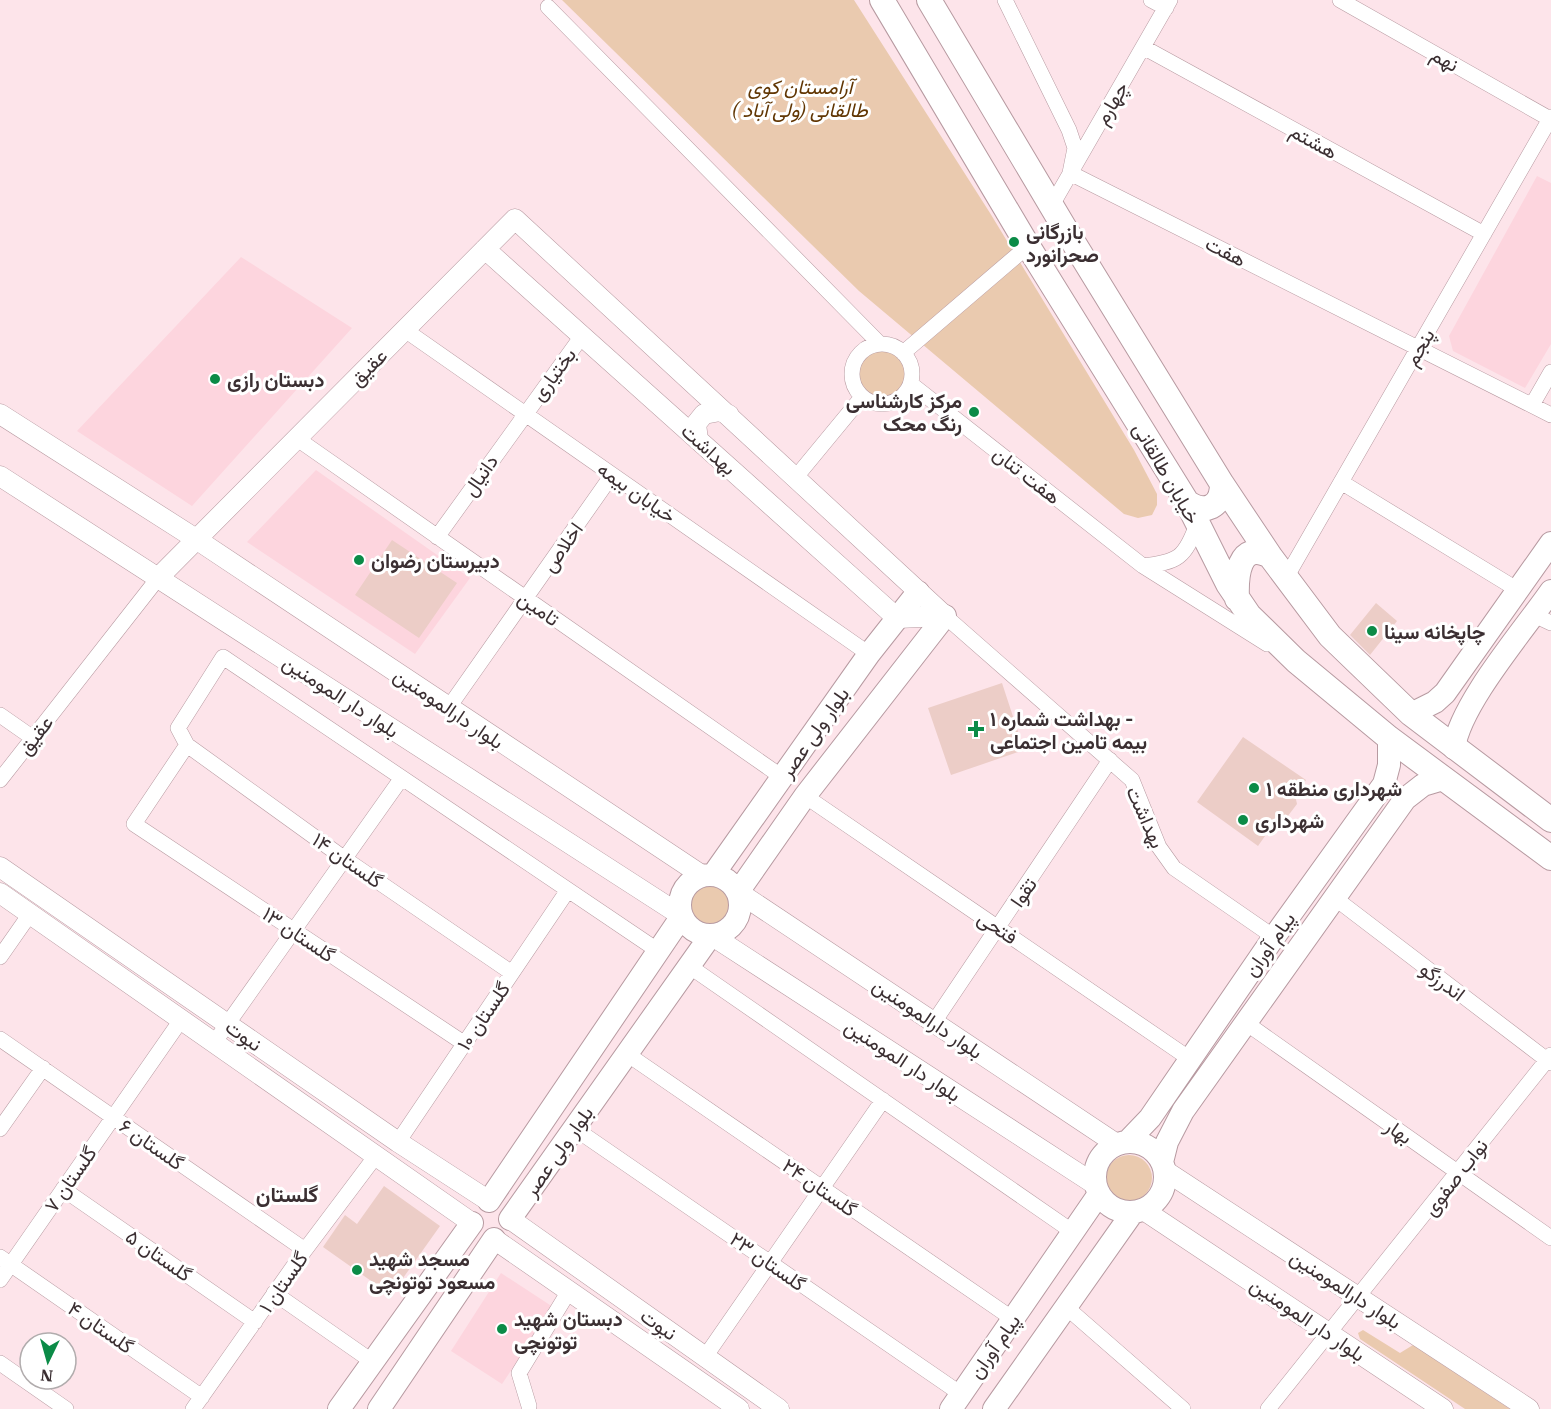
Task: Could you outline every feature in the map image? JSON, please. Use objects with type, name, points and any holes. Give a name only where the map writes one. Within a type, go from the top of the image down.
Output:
[{"type":"main road","name":"خیابان طالقانی","points":[[882,0],[1028,246],[1187,502],[1237,599],[1265,634],[1296,662],[1389,738],[1551,858]]},
{"type":"main road","name":"خیابان طالقانی","points":[[929,0],[1222,484],[1270,556],[1330,636],[1412,714],[1551,820]]},
{"type":"main road","points":[[1187,502],[1196,509],[1206,510],[1216,505],[1222,495],[1222,484]]},
{"type":"main road","points":[[1412,714],[1435,702],[1446,693],[1551,543]]},
{"type":"main road","points":[[1237,599],[1236,580],[1243,559],[1251,552],[1261,551],[1270,556]]},
{"type":"main road","points":[[1454,748],[1456,735],[1467,710],[1543,619],[1551,591]]},
{"type":"main road","name":"بلوار ولی عصر","points":[[708,875],[782,777],[869,654],[918,592]]},
{"type":"main road","name":"بلوار ولی عصر","points":[[738,892],[805,796],[945,616]]},
{"type":"main road","points":[[1446,693],[1453,706],[1467,710]]},
{"type":"main road","name":"پیام آوران","points":[[1122,1143],[1150,1118],[1274,937],[1384,784],[1389,765],[1389,738]]},
{"type":"main road","name":"پیام آوران","points":[[1163,1166],[1173,1128],[1405,799],[1423,785],[1443,779]]},
{"type":"main road","points":[[1384,784],[1395,785],[1405,799]]},
{"type":"main road","points":[[708,875],[732,884],[738,892],[740,902],[736,921],[721,933],[711,935],[694,930],[682,916],[680,906],[686,887],[708,875]]},
{"type":"main road","name":"بلوار ولی عصر","points":[[489,1201],[682,916]]},
{"type":"main road","name":"بلوار ولی عصر","points":[[510,1219],[711,935]]},
{"type":"main road","points":[[1150,1118],[1158,1129],[1173,1128]]},
{"type":"main road","points":[[1122,1143],[1146,1146],[1163,1166],[1163,1189],[1151,1205],[1137,1211],[1113,1208],[1098,1189],[1097,1165],[1102,1156],[1122,1143]]},
{"type":"main road","name":"پیام آوران","points":[[956,1402],[1073,1232],[1098,1189]]},
{"type":"main road","points":[[379,1409],[494,1239],[504,1234],[510,1219],[501,1204],[489,1201],[477,1206],[471,1217],[477,1234],[494,1239]]},
{"type":"main road","name":"پیام آوران","points":[[994,1409],[1137,1211]]},
{"type":"main road","points":[[339,1409],[472,1223]]},
{"type":"street","points":[[1005,0],[1069,130],[1075,148],[1070,173]]},
{"type":"street","points":[[1151,0],[1168,4]]},
{"type":"street","name":"نهم","points":[[1340,0],[1551,118]]},
{"type":"street","name":"چهارم","points":[[1052,205],[1168,4]]},
{"type":"street","points":[[548,7],[880,344]]},
{"type":"street","name":"هشتم","points":[[1143,47],[1484,234]]},
{"type":"street","name":"پنجم","points":[[1287,576],[1551,118]]},
{"type":"street","name":"هفت","points":[[1070,173],[1551,414]]},
{"type":"street","name":"عقیق","points":[[0,780],[159,577],[515,219]]},
{"type":"street","name":"بهداشت","points":[[515,219],[918,592],[1132,780],[1165,859],[1274,937]]},
{"type":"street","points":[[903,353],[1028,246]]},
{"type":"street","name":"بهداشت","points":[[485,249],[897,618]]},
{"type":"street","name":"خیابان بیمه","points":[[405,330],[869,654]]},
{"type":"street","name":"بختیاری","points":[[524,413],[582,336]]},
{"type":"street","points":[[880,344],[890,345],[903,353],[911,365],[911,384],[906,393],[890,404],[880,405],[862,397],[852,380],[852,369],[862,352],[880,344]]},
{"type":"street","points":[[1532,405],[1551,372]]},
{"type":"street","name":"هفت تنان","points":[[911,384],[1143,566],[1296,662]]},
{"type":"street","points":[[796,477],[862,397]]},
{"type":"street","points":[[698,440],[696,424],[704,414],[720,411],[729,415]]},
{"type":"street","name":"دانیال","points":[[437,537],[524,413]]},
{"type":"street","points":[[0,414],[196,539]]},
{"type":"street","name":"تامین","points":[[296,438],[782,777]]},
{"type":"street","name":"اخلاص","points":[[449,707],[612,475]]},
{"type":"street","name":"بلوار دار المومنین","points":[[0,477],[159,577],[682,916]]},
{"type":"street","points":[[1341,482],[1518,590]]},
{"type":"street","points":[[1143,566],[1167,563],[1181,557],[1190,543],[1197,524]]},
{"type":"street","name":"بلوار دارالمومنین","points":[[196,539],[708,875]]},
{"type":"street","points":[[897,618],[945,616]]},
{"type":"street","points":[[187,745],[178,728],[223,657],[657,950]]},
{"type":"street","points":[[0,715],[33,738]]},
{"type":"street","name":"گلستان ۱۳","points":[[187,745],[134,824],[465,1044]]},
{"type":"street","name":"گلستان ۱۴","points":[[187,745],[345,859],[512,973]]},
{"type":"street","name":"تقوا","points":[[934,1022],[1110,760]]},
{"type":"street","points":[[214,1043],[401,779]]},
{"type":"street","name":"فتحی","points":[[805,796],[1190,1059]]},
{"type":"street","name":"نبوت","points":[[0,867],[398,1142],[489,1201]]},
{"type":"street","name":"گلستان ۱۰","points":[[398,1142],[568,890]]},
{"type":"street","name":"بلوار دارالمومنین","points":[[738,892],[1122,1143]]},
{"type":"street","name":"نبوت","points":[[0,893],[472,1223]]},
{"type":"street","name":"اندرزگو","points":[[1336,899],[1550,1060]]},
{"type":"street","points":[[0,957],[30,914]]},
{"type":"street","name":"بلوار دار المومنین","points":[[711,935],[1098,1189]]},
{"type":"street","points":[[689,966],[1073,1232]]},
{"type":"street","name":"گلستان ۷","points":[[0,1280],[5,1260],[63,1189],[181,1020]]},
{"type":"street","name":"بهار","points":[[1246,1023],[1551,1238]]},
{"type":"street","name":"گلستان ۶","points":[[0,1039],[305,1250]]},
{"type":"street","name":"گلستان ۲۴","points":[[627,1054],[1013,1319]]},
{"type":"street","name":"نواب صفوی","points":[[1330,1334],[1550,1060]]},
{"type":"street","points":[[0,1130],[43,1068]]},
{"type":"street","points":[[705,1357],[883,1100]]},
{"type":"street","name":"گلستان ۲۳","points":[[574,1128],[770,1263],[956,1402]]},
{"type":"street","points":[[375,1157],[398,1142]]},
{"type":"street","name":"گلستان ۱","points":[[197,1403],[305,1250],[375,1157]]},
{"type":"street","name":"بلوار دارالمومنین","points":[[1163,1166],[1529,1409]]},
{"type":"street","name":"گلستان ۵","points":[[63,1189],[255,1322]]},
{"type":"street","name":"بلوار دار المومنین","points":[[1137,1211],[1443,1409]]},
{"type":"street","name":"نبوت","points":[[510,1219],[779,1409]]},
{"type":"street","name":"نبوت","points":[[494,1239],[739,1409]]},
{"type":"street","name":"گلستان ۴","points":[[5,1260],[197,1403]]},
{"type":"street","points":[[530,1408],[519,1373],[569,1291]]},
{"type":"street","points":[[274,1293],[373,1362]]},
{"type":"street","points":[[1066,1307],[1183,1409]]},
{"type":"street","points":[[1268,1409],[1330,1334]]},
{"type":"street","points":[[0,1363],[66,1409]]},
{"type":"shaded area","points":[[1537,176],[1551,183],[1551,344],[1525,388],[1453,351],[1449,336]]},
{"type":"shaded area","name":"دبستان رازی","points":[[241,257],[352,328],[192,506],[77,431]]},
{"type":"shaded area","name":"دبیرستان رضوان","points":[[316,470],[470,578],[415,654],[247,542]]},
{"type":"shaded area","name":"دبستان شهید توتونچی","points":[[501,1273],[553,1307],[502,1384],[451,1351]]},
{"type":"green space","name":"آرامستان کوی طالقانی (ولی آباد )","points":[[562,0],[854,0],[990,213],[1134,450],[1157,494],[1157,505],[1152,515],[1138,518],[1124,514],[859,291]]},
{"type":"green space","points":[[882,348],[896,352],[904,360],[908,374],[904,388],[896,396],[882,400],[868,396],[860,388],[856,374],[860,360],[868,352]]},
{"type":"green space","points":[[710,881],[727,888],[734,905],[727,922],[710,929],[693,922],[686,905],[693,888]]},
{"type":"green space","points":[[1129,1155],[1138,1156],[1146,1161],[1151,1169],[1151,1187],[1146,1195],[1138,1200],[1129,1201],[1120,1200],[1112,1195],[1107,1187],[1106,1178],[1107,1169],[1112,1161],[1120,1156]]},
{"type":"green space","points":[[1363,1330],[1400,1353],[1413,1345],[1510,1409],[1465,1409],[1360,1339],[1358,1333]]},
{"type":"building","points":[[392,540],[457,583],[419,638],[355,595]]},
{"type":"building","name":"چاپخانه سینا","points":[[1376,603],[1397,621],[1370,655],[1350,635]]},
{"type":"building","name":"بهداشت شماره ۱ - بیمه تامین اجتماعی","points":[[1002,683],[1024,750],[951,775],[928,708]]},
{"type":"building","name":"شهرداری منطقه ۱","points":[[1243,737],[1306,780],[1295,795],[1297,804],[1278,829],[1270,829],[1258,846],[1197,802]]},
{"type":"building","points":[[384,1186],[440,1226],[391,1295],[323,1247],[345,1215],[357,1224]]},
{"type":"place","name":"بازرگانی صحرانورد","points":[[1014,242]]},
{"type":"place","name":"دبستان رازی","points":[[215,379]]},
{"type":"place","name":"مرکز کارشناسی رنگ محک","points":[[974,412]]},
{"type":"place","name":"دبیرستان رضوان","points":[[359,560]]},
{"type":"place","name":"چاپخانه سینا","points":[[1372,631]]},
{"type":"place","name":"بهداشت شماره ۱ - بیمه تامین اجتماعی","points":[[976,729]]},
{"type":"place","name":"شهرداری منطقه ۱","points":[[1254,788]]},
{"type":"place","name":"شهرداری","points":[[1243,820]]},
{"type":"place","name":"مسجد شهید مسعود توتونچی","points":[[357,1270]]},
{"type":"place","name":"دبستان شهید توتونچی","points":[[502,1329]]},
{"type":"district","name":"گلستان","points":[[287,1194]]}]
